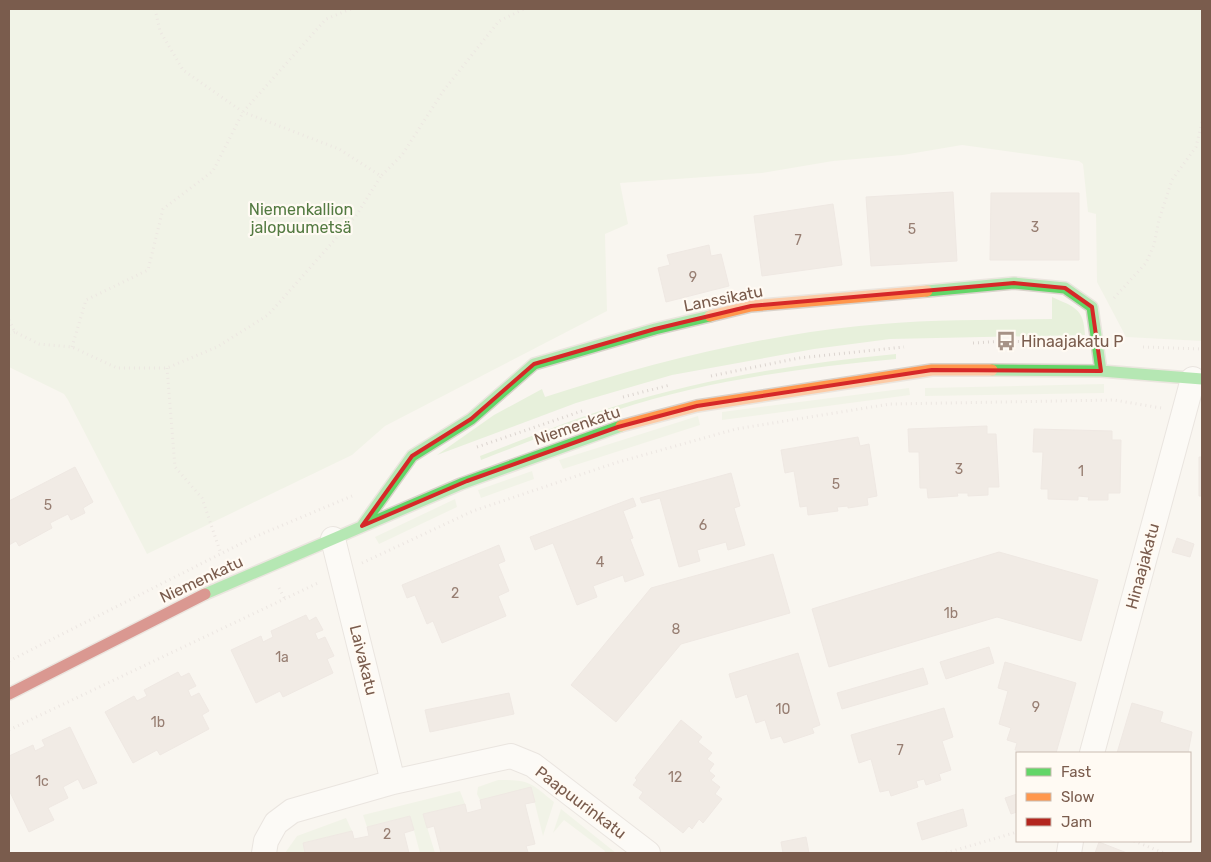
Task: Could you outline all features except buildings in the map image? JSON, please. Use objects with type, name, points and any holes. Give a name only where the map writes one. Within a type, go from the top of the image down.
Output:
[{"type":"street","name":"Lanssikatu","points":[[362,526],[412,456],[471,419],[534,364],[655,329],[751,306],[1014,283],[1066,288],[1092,307],[1101,371]]},
{"type":"street","name":"Niemenkatu","points":[[9,694],[208,592],[461,484],[618,426],[697,406],[932,370],[1101,371],[1198,379]]},
{"type":"street","name":"Hinaajakatu","points":[[1092,752],[1184,410],[1198,379]]},
{"type":"street","name":"Laivakatu","points":[[333,539],[393,782]]},
{"type":"street","name":"Paapuurinkatu","points":[[264,853],[266,841],[276,823],[292,811],[393,782],[511,756],[533,765],[648,853]]},
{"type":"path","points":[[155,9],[160,30],[183,70],[243,112],[339,149],[381,176]]},
{"type":"path","points":[[72,348],[86,300],[148,270],[162,210],[213,171],[243,112],[326,19],[352,9]]},
{"type":"path","points":[[9,320],[15,332],[39,344],[72,348],[117,368],[166,368],[217,347],[268,315],[356,216],[381,176],[402,155],[444,90],[499,21],[524,9]]},
{"type":"path","points":[[1109,303],[1146,263],[1154,245],[1159,220],[1172,180],[1196,147],[1202,122]]},
{"type":"path","points":[[9,334],[15,332]]},
{"type":"path","points":[[166,368],[175,467],[202,498],[221,554]]},
{"type":"path","points":[[9,730],[472,511],[614,463],[736,429],[890,404],[1114,400],[1184,410]]},
{"type":"path","points":[[946,853],[1016,832]]},
{"type":"path","points":[[1136,842],[1164,853]]},
{"type":"highlighted area","points":[[1014,283],[1065,288],[1092,307],[1101,371],[932,370],[697,406],[618,427],[467,481],[362,526],[412,456],[471,419],[534,364],[655,329],[751,306]]},
{"type":"green space","name":"Niemenkallion jalopuumetsä","points":[[9,9],[1202,9],[1202,341],[1126,337],[1097,282],[1096,214],[1088,212],[1083,164],[1079,161],[962,145],[903,155],[833,161],[762,173],[620,183],[628,224],[605,234],[607,311],[385,426],[352,455],[147,554],[64,394],[9,367]]},
{"type":"green space","points":[[1052,297],[1072,306],[1080,314],[1083,319],[1085,335],[890,339],[814,349],[672,375],[576,403],[437,455],[494,415],[542,389],[545,397],[700,353],[819,331],[907,322],[1052,319]]},
{"type":"green space","points":[[896,354],[896,359],[790,371],[685,391],[600,415],[481,460],[480,456],[599,411],[685,387],[790,367]]},
{"type":"green space","points":[[1104,384],[1104,393],[925,396],[925,388]]},
{"type":"green space","points":[[909,388],[910,395],[722,420],[722,412]]},
{"type":"green space","points":[[698,416],[700,425],[563,469],[559,460]]},
{"type":"green space","points":[[532,471],[534,479],[481,498],[478,490]]},
{"type":"green space","points":[[455,499],[457,507],[379,544],[375,537]]},
{"type":"green space","points":[[498,780],[529,784],[554,802],[543,836],[531,788],[480,800],[477,794],[478,787]]},
{"type":"green space","points":[[460,791],[465,804],[423,814],[435,853],[420,853],[410,816],[367,827],[363,815]]},
{"type":"green space","points":[[561,809],[616,853],[604,853],[605,851],[564,820],[553,833]]},
{"type":"green space","points":[[346,818],[352,831],[303,843],[305,853],[285,853],[297,836]]},
{"type":"traffic: fast","points":[[927,291],[1014,283],[1065,288],[1092,307],[1101,371]]},
{"type":"traffic: fast","points":[[362,526],[412,456],[471,419],[534,364],[655,329],[710,316]]},
{"type":"traffic: fast","points":[[992,370],[1101,371],[1202,379]]},
{"type":"traffic: fast","points":[[205,594],[461,484],[621,426]]},
{"type":"traffic: slow","points":[[710,316],[751,306],[927,291]]},
{"type":"traffic: slow","points":[[621,426],[697,406],[932,370],[992,370]]},
{"type":"traffic: jam","points":[[9,694],[205,594]]},
{"type":"place","name":"Hinaajakatu P","points":[[1006,341]]}]
